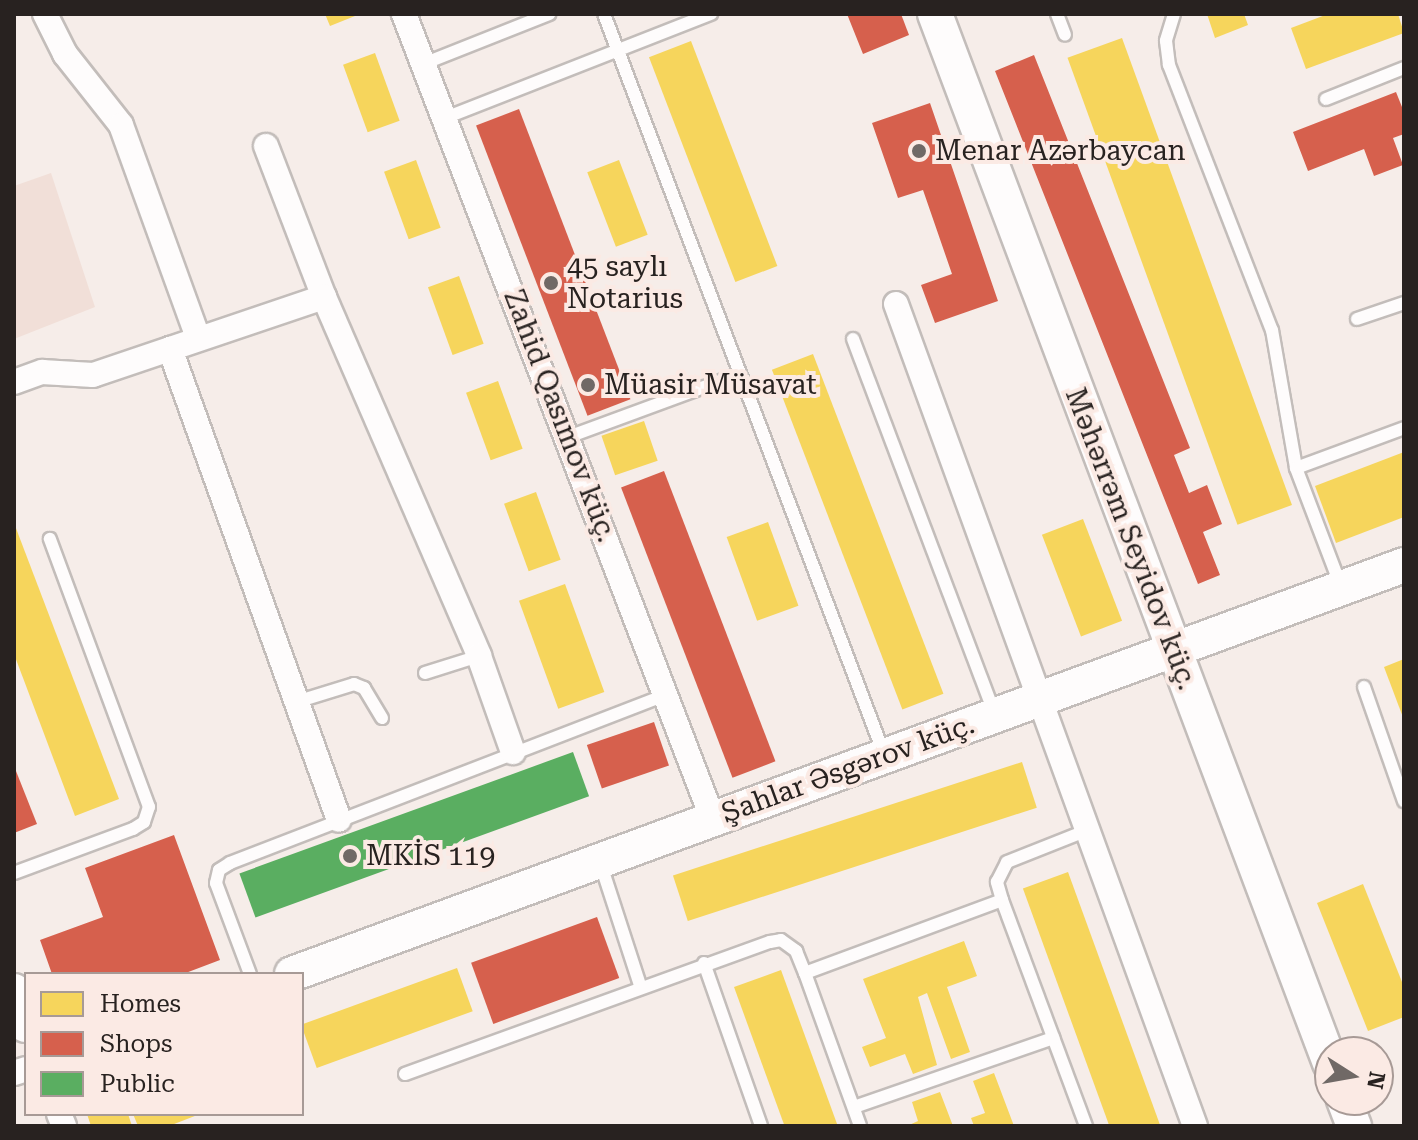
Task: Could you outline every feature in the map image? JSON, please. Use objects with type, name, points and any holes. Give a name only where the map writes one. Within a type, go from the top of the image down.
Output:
[{"type":"street","points":[[45,14],[59,46],[121,125],[198,338]]},
{"type":"street","name":"Zahid Qasımov küç.","points":[[404,14],[713,820]]},
{"type":"street","name":"Məhərrəm Seyidov küç.","points":[[935,14],[1320,1036]]},
{"type":"street","points":[[266,146],[324,297],[479,656],[513,752]]},
{"type":"street","points":[[14,382],[42,372],[93,375],[324,297]]},
{"type":"street","points":[[896,304],[1195,1126]]},
{"type":"street","points":[[170,349],[339,820]]},
{"type":"street","name":"Şahlar Əsgərov küç.","points":[[298,972],[1404,565]]},
{"type":"street","points":[[14,991],[24,1019]]},
{"type":"lane","points":[[423,64],[549,14]]},
{"type":"lane","points":[[604,14],[884,754]]},
{"type":"lane","points":[[445,118],[711,14]]},
{"type":"lane","points":[[1057,14],[1065,35]]},
{"type":"lane","points":[[1174,14],[1166,41],[1169,65],[1272,330],[1296,468],[1342,588]]},
{"type":"lane","points":[[1326,99],[1404,68]]},
{"type":"lane","points":[[1357,319],[1404,303]]},
{"type":"lane","points":[[853,339],[995,715]]},
{"type":"lane","points":[[568,437],[739,374]]},
{"type":"lane","points":[[1296,468],[1404,428]]},
{"type":"lane","points":[[14,873],[133,829],[144,822],[149,807],[50,539]]},
{"type":"lane","points":[[425,673],[479,656]]},
{"type":"lane","points":[[296,702],[354,684],[364,688],[382,718]]},
{"type":"lane","points":[[1364,687],[1404,801]]},
{"type":"lane","points":[[249,972],[216,883],[219,870],[339,820],[667,694]]},
{"type":"lane","points":[[1086,1126],[997,882],[1007,862],[1088,830]]},
{"type":"lane","points":[[600,862],[640,985]]},
{"type":"lane","points":[[805,973],[1002,900]]},
{"type":"lane","points":[[405,1074],[640,985],[781,940],[796,951],[860,1126]]},
{"type":"lane","points":[[704,963],[761,1126]]},
{"type":"lane","points":[[854,1107],[1053,1038]]},
{"type":"shaded area","points":[[51,173],[95,307],[14,339],[14,186]]},
{"type":"building: Homes","points":[[325,14],[360,14],[330,26]]},
{"type":"building: Homes","points":[[1207,14],[1244,14],[1248,25],[1215,38]]},
{"type":"building: Homes","points":[[1328,14],[1398,14],[1404,33],[1306,69],[1291,28]]},
{"type":"building: Homes","points":[[1122,38],[1292,505],[1237,525],[1067,58]]},
{"type":"building: Homes","points":[[691,41],[777,266],[735,282],[649,57]]},
{"type":"building: Homes","points":[[375,53],[400,121],[368,132],[343,65]]},
{"type":"building: Homes","points":[[416,160],[441,228],[409,239],[384,172]]},
{"type":"building: Homes","points":[[619,160],[648,235],[616,247],[587,172]]},
{"type":"building: Homes","points":[[459,276],[484,344],[453,355],[428,287]]},
{"type":"building: Homes","points":[[813,354],[943,694],[902,710],[772,370]]},
{"type":"building: Homes","points":[[498,381],[523,449],[491,460],[466,393]]},
{"type":"building: Homes","points":[[644,421],[658,461],[615,475],[601,436]]},
{"type":"building: Homes","points":[[1404,452],[1404,517],[1336,543],[1315,486]]},
{"type":"building: Homes","points":[[536,492],[561,560],[529,571],[504,504]]},
{"type":"building: Homes","points":[[1083,519],[1122,621],[1081,637],[1042,535]]},
{"type":"building: Homes","points":[[768,522],[798,606],[757,621],[727,537]]},
{"type":"building: Homes","points":[[14,523],[119,799],[75,816],[14,654]]},
{"type":"building: Homes","points":[[565,584],[604,692],[558,709],[519,601]]},
{"type":"building: Homes","points":[[1404,659],[1404,720],[1384,667]]},
{"type":"building: Homes","points":[[1022,762],[1037,808],[688,921],[673,875]]},
{"type":"building: Homes","points":[[1068,872],[1160,1126],[1109,1126],[1023,888]]},
{"type":"building: Homes","points":[[1363,884],[1404,987],[1404,1017],[1368,1031],[1317,903]]},
{"type":"building: Homes","points":[[964,941],[977,976],[947,987],[970,1052],[951,1059],[927,993],[918,997],[937,1065],[913,1074],[905,1054],[870,1067],[862,1047],[886,1038],[863,979]]},
{"type":"building: Homes","points":[[457,968],[473,1011],[317,1068],[304,1033],[304,1024]]},
{"type":"building: Homes","points":[[781,970],[838,1126],[785,1126],[734,987]]},
{"type":"building: Homes","points":[[994,1073],[1014,1126],[974,1126],[971,1118],[985,1113],[973,1081]]},
{"type":"building: Homes","points":[[940,1092],[953,1126],[907,1126],[918,1121],[912,1102]]},
{"type":"building: Homes","points":[[88,1116],[129,1116],[132,1126],[91,1126]]},
{"type":"building: Homes","points":[[134,1116],[195,1116],[169,1126],[138,1126]]},
{"type":"building: Shops","points":[[847,14],[901,14],[909,35],[863,54]]},
{"type":"building: Shops","points":[[1034,55],[1190,448],[1174,455],[1189,493],[1207,485],[1222,524],[1203,532],[1220,575],[1198,584],[995,71]]},
{"type":"building: Shops","points":[[1396,92],[1404,112],[1404,134],[1393,138],[1403,165],[1374,176],[1364,149],[1308,171],[1293,132]]},
{"type":"building: Shops","points":[[930,103],[998,301],[935,323],[921,285],[952,274],[923,190],[898,198],[872,123]]},
{"type":"building: Shops","points":[[519,109],[630,399],[588,416],[476,125]]},
{"type":"building: Shops","points":[[664,471],[775,761],[733,778],[621,487]]},
{"type":"building: Shops","points":[[654,722],[669,765],[602,789],[587,745]]},
{"type":"building: Shops","points":[[14,766],[37,824],[14,833]]},
{"type":"building: Shops","points":[[174,835],[220,960],[188,972],[51,972],[40,940],[103,917],[85,868]]},
{"type":"building: Shops","points":[[597,917],[619,978],[493,1024],[471,963]]},
{"type":"building: Public","points":[[573,752],[589,796],[255,918],[239,873]]},
{"type":"place","name":"Menar Azərbaycan","points":[[919,151]]},
{"type":"place","name":"45 saylı Notarius","points":[[551,283]]},
{"type":"place","name":"Müasir Müsavat","points":[[588,385]]},
{"type":"place","name":"MKİS 119","points":[[350,856]]}]
